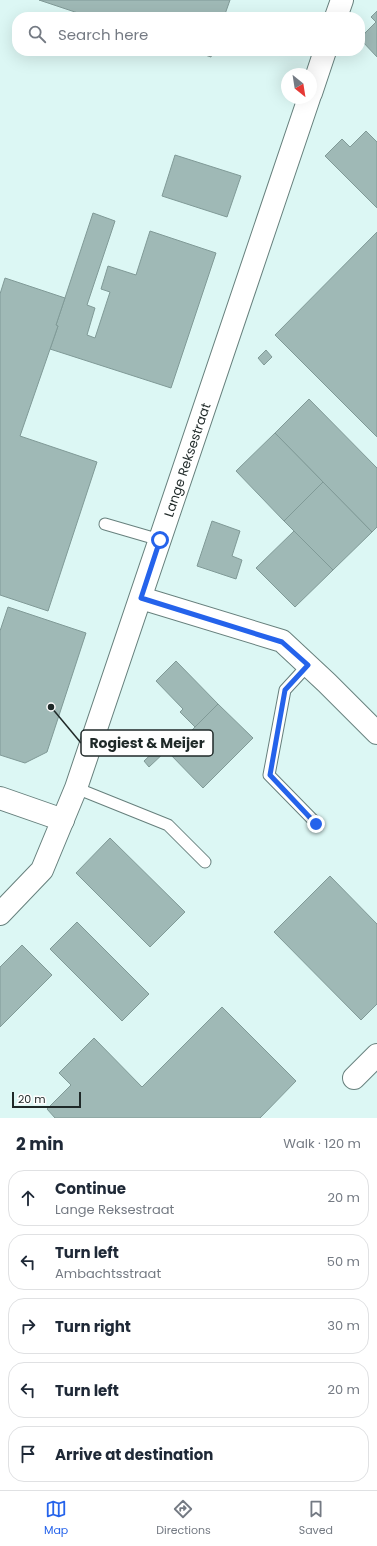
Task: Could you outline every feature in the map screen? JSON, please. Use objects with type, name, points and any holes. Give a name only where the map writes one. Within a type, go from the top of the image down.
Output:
[{"type":"street","points":[[338,12],[342,0]]},
{"type":"street","points":[[317,75],[323,56]]},
{"type":"street","name":"Lange Reksestraat","points":[[0,914],[42,870],[76,788],[307,104]]},
{"type":"street","points":[[141,598],[282,642],[327,682],[377,733]]},
{"type":"street","points":[[0,798],[63,820]]},
{"type":"street","points":[[354,1078],[377,1056]]},
{"type":"lane","points":[[105,524],[160,540]]},
{"type":"lane","points":[[308,665],[285,690],[270,775],[316,824]]},
{"type":"lane","points":[[76,788],[168,824],[205,862]]},
{"type":"building","points":[[39,0],[230,0],[226,12],[75,12]]},
{"type":"building","points":[[377,11],[377,57],[365,44],[365,33],[376,22],[371,17]]},
{"type":"building","points":[[366,131],[377,142],[377,208],[325,156],[342,139],[350,147]]},
{"type":"building","points":[[175,155],[241,176],[227,217],[162,196]]},
{"type":"building","points":[[93,213],[115,221],[87,305],[95,308],[87,335],[95,338],[110,292],[101,289],[108,266],[136,275],[150,231],[216,253],[171,388],[50,349],[58,326],[56,325]]},
{"type":"building","points":[[377,232],[377,437],[275,335]]},
{"type":"building","points":[[5,278],[65,298],[56,325],[58,326],[20,436],[97,462],[48,611],[0,595],[0,294]]},
{"type":"building","points":[[266,350],[272,357],[264,365],[258,358]]},
{"type":"building","points":[[309,399],[377,468],[377,527],[372,532],[275,433]]},
{"type":"building","points":[[275,433],[323,482],[284,521],[236,471]]},
{"type":"building","points":[[323,482],[372,532],[333,570],[284,521]]},
{"type":"building","points":[[212,521],[240,531],[232,556],[242,560],[236,579],[197,566]]},
{"type":"building","points":[[294,531],[333,570],[295,607],[256,568]]},
{"type":"building","points":[[8,607],[86,633],[47,752],[25,763],[0,755],[0,631]]},
{"type":"building","points":[[176,661],[218,704],[195,727],[180,712],[183,709],[156,681]]},
{"type":"building","points":[[218,704],[253,738],[203,788],[169,753]]},
{"type":"building","points":[[162,744],[167,750],[149,767],[144,761]]},
{"type":"building","points":[[110,838],[185,912],[150,947],[76,873]]},
{"type":"building","points":[[330,876],[377,924],[377,1004],[361,1020],[274,932]]},
{"type":"building","points":[[77,922],[149,994],[122,1021],[50,949]]},
{"type":"building","points":[[22,945],[52,975],[0,1027],[0,967]]},
{"type":"building","points":[[222,1007],[296,1081],[260,1118],[55,1118],[47,1109],[71,1085],[59,1073],[94,1038],[142,1087]]},
{"type":"place","name":"Rogiest & Meijer","points":[[51,707]]},
{"type":"route","points":[[160,540],[141,598],[282,642],[308,665],[285,690],[270,775],[316,824]]}]
